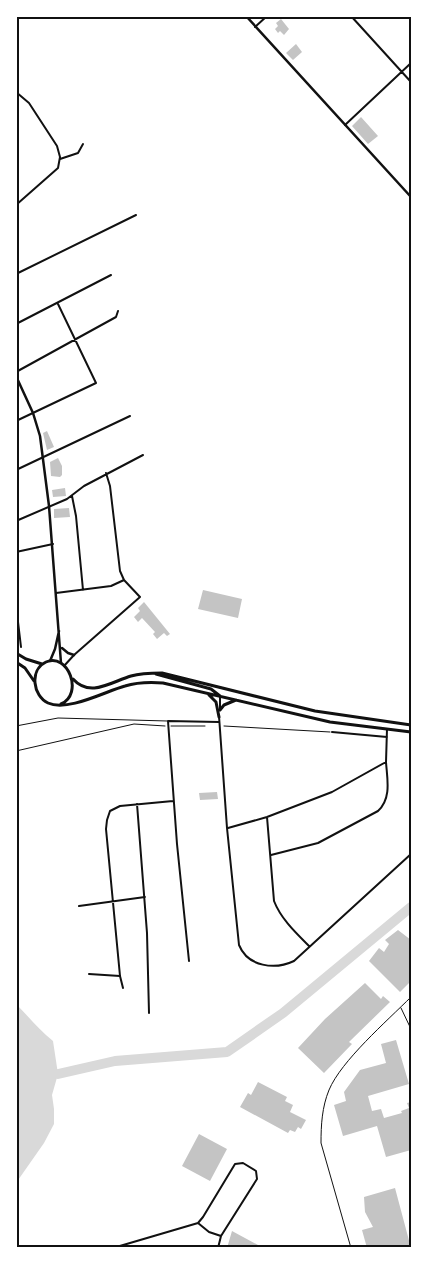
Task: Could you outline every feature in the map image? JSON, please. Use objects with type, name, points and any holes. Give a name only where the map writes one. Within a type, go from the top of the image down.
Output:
[{"type":"main road","points":[[16,653],[26,660],[43,664]]},
{"type":"main road","points":[[35,682],[36,673],[43,664],[50,661],[63,665],[82,686],[94,688],[130,676],[152,673],[170,675],[315,711],[411,725]]},
{"type":"main road","points":[[16,662],[26,668],[35,682],[38,693],[46,702],[53,704],[91,699],[124,686],[142,683],[163,683],[330,722],[411,732]]},
{"type":"main road","points":[[152,673],[211,689],[220,696]]},
{"type":"main road","points":[[61,704],[68,700],[71,694],[73,684],[71,676]]},
{"type":"main road","points":[[206,693],[216,702],[219,717]]},
{"type":"main road","points":[[220,710],[224,705],[236,700]]},
{"type":"street","points":[[246,16],[411,197]]},
{"type":"street","points":[[255,27],[267,16]]},
{"type":"street","points":[[352,16],[411,82]]},
{"type":"street","points":[[344,125],[411,63]]},
{"type":"street","points":[[16,92],[29,103],[52,138],[59,152],[60,160],[58,168],[16,205]]},
{"type":"street","points":[[60,160],[78,153],[83,144]]},
{"type":"street","points":[[16,274],[136,215]]},
{"type":"street","points":[[16,324],[111,276]]},
{"type":"street","points":[[16,421],[96,382],[58,304]]},
{"type":"street","points":[[16,372],[116,317],[118,311]]},
{"type":"street","points":[[16,376],[33,413],[40,436],[53,544],[63,665]]},
{"type":"street","points":[[16,470],[130,416]]},
{"type":"street","points":[[16,521],[49,506],[68,500],[84,486],[143,455]]},
{"type":"street","points":[[63,665],[140,597],[124,580],[120,571],[110,486],[106,473]]},
{"type":"street","points":[[72,496],[76,516],[83,590]]},
{"type":"street","points":[[16,552],[53,544]]},
{"type":"street","points":[[56,593],[110,586],[124,580]]},
{"type":"street","points":[[16,605],[21,647]]},
{"type":"street","points":[[50,661],[56,649],[59,627]]},
{"type":"street","points":[[61,647],[64,651],[74,655]]},
{"type":"street","points":[[220,696],[219,726],[227,828],[239,945],[244,954],[267,966],[284,965],[294,961],[411,854]]},
{"type":"street","points":[[189,961],[168,721],[219,722]]},
{"type":"street","points":[[270,856],[318,843],[378,811],[383,806],[388,796],[387,729]]},
{"type":"street","points":[[332,732],[386,737]]},
{"type":"street","points":[[227,828],[267,816],[332,792],[386,762]]},
{"type":"street","points":[[123,988],[120,976],[106,829],[107,820],[110,811],[120,806],[174,801]]},
{"type":"street","points":[[138,804],[145,896],[149,1013]]},
{"type":"street","points":[[267,816],[273,894],[278,910],[309,946]]},
{"type":"street","points":[[79,906],[145,896]]},
{"type":"street","points":[[89,974],[120,976]]},
{"type":"street","points":[[113,1248],[198,1223],[235,1164],[243,1163],[256,1171],[257,1179],[222,1236],[218,1248]]},
{"type":"street","points":[[198,1223],[209,1232],[222,1236]]},
{"type":"lane","points":[[16,726],[58,718],[168,721]]},
{"type":"lane","points":[[352,1248],[322,1143],[321,1126],[325,1103],[336,1077],[353,1056],[411,997]]},
{"type":"lane","points":[[401,1007],[411,1030]]},
{"type":"path","points":[[16,752],[134,724],[332,732]]},
{"type":"shaded area","points":[[17,1005],[53,1041],[58,1074],[52,1095],[54,1124],[44,1143],[16,1183]]},
{"type":"building","points":[[281,19],[289,29],[284,35],[280,31],[278,33],[275,29],[278,26],[276,23]]},
{"type":"building","points":[[296,44],[302,52],[293,60],[286,53]]},
{"type":"building","points":[[361,117],[378,136],[368,144],[352,126]]},
{"type":"building","points":[[47,431],[54,447],[47,450],[43,433]]},
{"type":"building","points":[[58,458],[62,466],[62,475],[60,477],[51,476],[50,462]]},
{"type":"building","points":[[65,488],[66,496],[53,497],[52,490]]},
{"type":"building","points":[[69,508],[70,517],[54,518],[54,509]]},
{"type":"building","points":[[203,590],[242,599],[238,618],[198,609]]},
{"type":"building","points":[[144,602],[170,634],[167,636],[164,633],[157,639],[153,634],[155,632],[142,618],[138,622],[134,617],[140,611],[138,608]]},
{"type":"building","points":[[217,792],[218,799],[200,800],[199,793]]},
{"type":"building","points":[[398,930],[411,940],[411,981],[400,992],[369,961],[379,948],[384,952],[389,944],[385,940]]},
{"type":"building","points":[[365,983],[381,999],[383,996],[390,1002],[349,1042],[352,1044],[324,1073],[298,1048],[325,1019]]},
{"type":"building","points":[[396,1040],[409,1084],[368,1096],[372,1111],[381,1109],[384,1118],[402,1113],[401,1111],[409,1108],[407,1103],[411,1102],[411,1150],[386,1157],[377,1126],[343,1136],[334,1105],[346,1101],[344,1092],[360,1070],[386,1063],[381,1044]]},
{"type":"building","points":[[258,1082],[287,1097],[285,1101],[293,1105],[290,1112],[306,1120],[301,1129],[298,1127],[295,1132],[290,1130],[288,1133],[240,1107],[248,1093],[251,1095]]},
{"type":"building","points":[[199,1134],[227,1149],[210,1181],[182,1166]]},
{"type":"building","points":[[395,1188],[411,1248],[367,1248],[362,1230],[373,1227],[365,1212],[364,1197]]},
{"type":"building","points":[[232,1231],[258,1245],[257,1248],[227,1248]]},
{"type":"waterway","points":[[58,1074],[115,1061],[227,1052],[283,1013],[411,907]]}]
